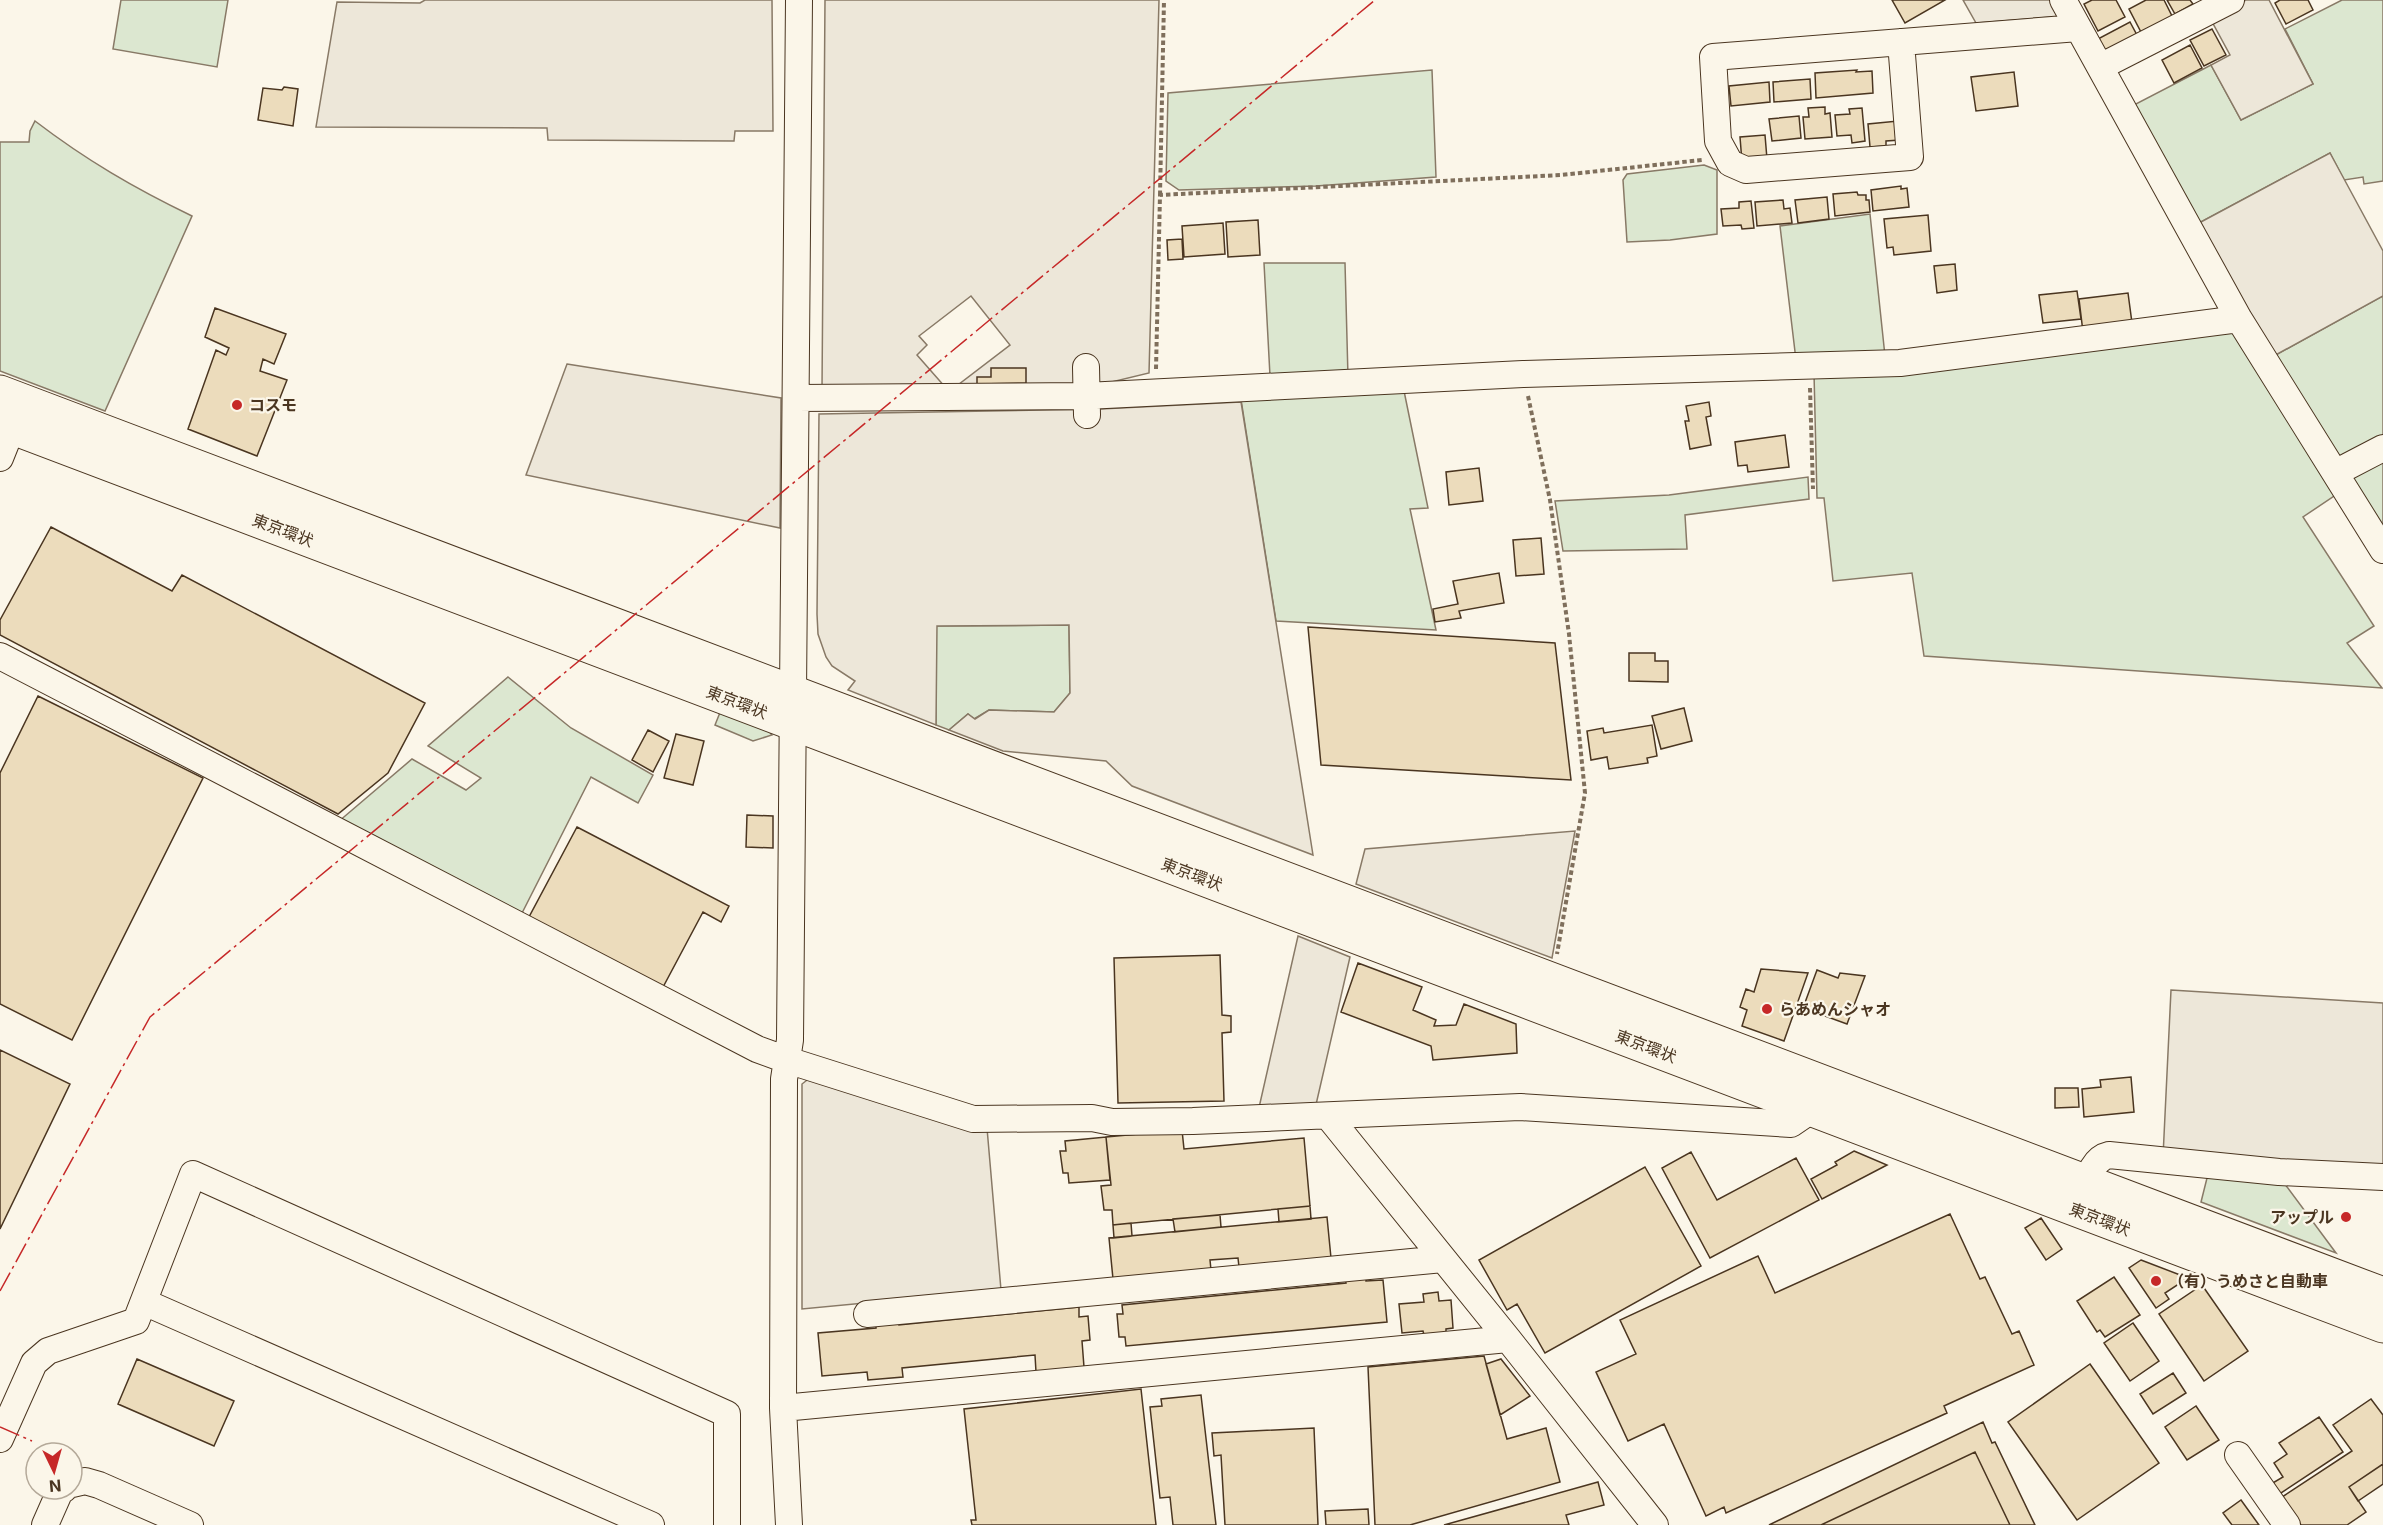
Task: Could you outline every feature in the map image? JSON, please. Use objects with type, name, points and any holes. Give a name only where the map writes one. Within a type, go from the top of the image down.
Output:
[{"type":"highway","name":"東京環状","points":[[0,392],[793,708],[1813,1109],[2383,1294]]},
{"type":"highway","name":"東京環状","points":[[6,425],[1552,980],[2082,1196],[2383,1326]]},
{"type":"street","points":[[789,1525],[783,1408],[784,1079],[790,1040],[799,0]]},
{"type":"street","points":[[2063,0],[2239,320],[2383,550]]},
{"type":"street","points":[[2100,67],[2230,0]]},
{"type":"street","points":[[1901,42],[1910,157],[1746,170],[1736,168],[1730,163],[1718,141],[1713,57],[1901,42],[2078,28]]},
{"type":"street","points":[[797,398],[1087,405],[1155,392],[1523,374],[1900,363],[2239,320]]},
{"type":"street","points":[[1086,367],[1087,405]]},
{"type":"street","points":[[0,458],[6,425]]},
{"type":"street","points":[[2336,473],[2383,448]]},
{"type":"street","points":[[0,656],[757,1049],[973,1119],[1092,1118],[1112,1122],[1193,1121],[1520,1107],[1791,1124],[1813,1109]]},
{"type":"street","points":[[1328,1116],[1655,1525]]},
{"type":"street","points":[[2082,1196],[2097,1161],[2109,1155],[2279,1172],[2383,1177]]},
{"type":"street","points":[[0,1439],[34,1363],[41,1355],[136,1321],[193,1174],[727,1414],[727,1525]]},
{"type":"street","points":[[867,1314],[1443,1259]]},
{"type":"street","points":[[144,1302],[651,1525]]},
{"type":"street","points":[[783,1408],[1508,1339]]},
{"type":"street","points":[[2238,1455],[2287,1525]]},
{"type":"street","points":[[84,1481],[99,1485],[190,1525]]},
{"type":"street","points":[[45,1525],[56,1501]]},
{"type":"path","points":[[1155,392],[1164,0]]},
{"type":"path","points":[[1160,195],[1561,175],[1727,158]]},
{"type":"path","points":[[1809,367],[1813,489]]},
{"type":"path","points":[[1523,374],[1551,512],[1569,634],[1585,793],[1552,980]]},
{"type":"green space","points":[[121,0],[228,0],[217,67],[113,49]]},
{"type":"green space","points":[[2342,0],[2383,0],[2383,181],[2364,184],[2363,177],[2344,180],[2330,153],[2199,223],[2130,107],[2211,65],[2241,120],[2313,84],[2285,29]]},
{"type":"green space","points":[[1432,70],[1436,177],[1316,186],[1179,190],[1166,181],[1168,93]]},
{"type":"green space","points":[[35,121],[111,173],[192,216],[105,411],[0,371],[0,142],[29,142],[30,131]]},
{"type":"green space","points":[[1704,165],[1717,170],[1717,234],[1670,240],[1627,242],[1623,180],[1627,174]]},
{"type":"green space","points":[[1870,214],[1885,356],[1796,360],[1780,226]]},
{"type":"green space","points":[[1264,263],[1345,263],[1348,377],[1270,376]]},
{"type":"green space","points":[[2383,296],[2383,443],[2338,466],[2272,357]]},
{"type":"green space","points":[[2234,330],[2340,492],[2303,517],[2374,626],[2347,643],[2382,688],[1924,656],[1912,573],[1833,581],[1824,498],[1817,498],[1814,373]]},
{"type":"green space","points":[[1403,386],[1428,508],[1410,509],[1436,630],[1276,621],[1240,393]]},
{"type":"green space","points":[[2383,453],[2383,539],[2343,474]]},
{"type":"green space","points":[[1808,477],[1809,499],[1685,515],[1687,549],[1563,551],[1555,501],[1669,495]]},
{"type":"green space","points":[[1069,625],[1070,693],[1054,712],[989,710],[974,719],[968,714],[949,730],[936,725],[936,626]]},
{"type":"green space","points":[[508,677],[571,728],[653,775],[638,803],[591,777],[520,917],[338,822],[412,759],[466,790],[481,778],[428,746]]},
{"type":"green space","points":[[721,710],[766,728],[772,735],[753,741],[715,725]]},
{"type":"green space","points":[[2209,1170],[2279,1176],[2336,1253],[2201,1202]]},
{"type":"shaded area","points":[[425,0],[772,0],[773,131],[735,131],[734,141],[548,140],[547,128],[316,127],[337,2],[420,3]]},
{"type":"shaded area","points":[[825,0],[1159,0],[1149,373],[1095,386],[954,388],[1010,345],[971,296],[919,336],[927,345],[917,355],[946,388],[822,389]]},
{"type":"shaded area","points":[[1963,0],[2056,0],[2065,16],[1976,23]]},
{"type":"shaded area","points":[[2246,0],[2269,0],[2313,84],[2241,120],[2211,65],[2230,55],[2210,18]]},
{"type":"shaded area","points":[[2330,153],[2383,251],[2383,296],[2272,357],[2199,223]]},
{"type":"shaded area","points":[[567,364],[781,398],[780,528],[526,475]]},
{"type":"shaded area","points":[[1241,402],[1313,855],[1132,786],[1106,761],[1003,751],[949,730],[968,714],[975,719],[989,710],[1054,712],[1070,693],[1069,625],[937,626],[936,725],[848,690],[855,681],[832,666],[826,657],[818,634],[819,414],[1100,409]]},
{"type":"shaded area","points":[[1575,831],[1552,958],[1356,884],[1365,849]]},
{"type":"shaded area","points":[[1298,936],[1350,957],[1315,1109],[1258,1112]]},
{"type":"shaded area","points":[[2171,990],[2383,1003],[2383,1171],[2163,1157]]},
{"type":"shaded area","points":[[811,1077],[987,1128],[1001,1290],[802,1309],[802,1084]]},
{"type":"building","points":[[1892,0],[1945,0],[1905,23]]},
{"type":"building","points":[[2092,0],[2116,0],[2125,17],[2098,31],[2084,4]]},
{"type":"building","points":[[2146,0],[2164,0],[2173,18],[2142,34],[2129,9]]},
{"type":"building","points":[[2167,0],[2190,0],[2193,4],[2175,14]]},
{"type":"building","points":[[2280,0],[2308,0],[2313,10],[2286,24],[2275,3]]},
{"type":"building","points":[[2130,22],[2138,37],[2105,54],[2096,40]]},
{"type":"building","points":[[2212,29],[2226,55],[2204,66],[2190,40]]},
{"type":"building","points":[[2190,45],[2202,68],[2174,83],[2162,60]]},
{"type":"building","points":[[1857,70],[1856,72],[1872,71],[1873,93],[1816,98],[1815,73]]},
{"type":"building","points":[[2014,72],[2018,106],[1976,111],[1971,77]]},
{"type":"building","points":[[1810,79],[1811,99],[1774,102],[1773,82]]},
{"type":"building","points":[[1769,82],[1770,102],[1731,106],[1729,86]]},
{"type":"building","points":[[284,87],[298,89],[293,126],[258,120],[263,88],[282,90]]},
{"type":"building","points":[[1825,107],[1825,114],[1830,113],[1832,137],[1805,139],[1803,117],[1809,117],[1808,108]]},
{"type":"building","points":[[1862,108],[1865,141],[1852,143],[1851,135],[1837,136],[1835,115],[1850,114],[1849,109]]},
{"type":"building","points":[[1799,116],[1801,138],[1772,141],[1769,119]]},
{"type":"building","points":[[1898,121],[1900,140],[1886,141],[1886,146],[1870,147],[1868,124]]},
{"type":"building","points":[[1765,135],[1767,159],[1742,162],[1740,137]]},
{"type":"building","points":[[1901,186],[1901,189],[1907,188],[1909,207],[1873,211],[1871,190]]},
{"type":"building","points":[[1857,192],[1858,195],[1866,195],[1870,212],[1835,216],[1833,194]]},
{"type":"building","points":[[1827,197],[1829,219],[1798,223],[1795,200]]},
{"type":"building","points":[[1783,200],[1784,209],[1790,208],[1792,223],[1757,226],[1755,202]]},
{"type":"building","points":[[1751,201],[1754,228],[1742,229],[1741,225],[1723,226],[1721,209],[1739,208],[1739,202]]},
{"type":"building","points":[[1928,215],[1931,251],[1894,255],[1893,247],[1887,248],[1884,219]]},
{"type":"building","points":[[1258,220],[1260,255],[1228,257],[1226,222]]},
{"type":"building","points":[[1223,223],[1225,254],[1184,257],[1182,226]]},
{"type":"building","points":[[1182,239],[1183,259],[1168,260],[1167,240]]},
{"type":"building","points":[[1955,264],[1957,290],[1937,293],[1934,266]]},
{"type":"building","points":[[2077,291],[2081,319],[2043,323],[2039,295]]},
{"type":"building","points":[[2128,293],[2132,323],[2083,332],[2079,299]]},
{"type":"building","name":"コスモ","points":[[215,308],[286,334],[274,364],[263,359],[260,371],[287,380],[257,456],[188,429],[216,350],[226,355],[229,348],[205,337]]},
{"type":"building","points":[[991,368],[1026,368],[1026,383],[977,384],[977,377],[991,377]]},
{"type":"building","points":[[1709,402],[1711,416],[1706,417],[1711,445],[1690,449],[1685,421],[1689,421],[1686,406]]},
{"type":"building","points":[[1785,435],[1789,467],[1748,472],[1747,465],[1738,466],[1735,442]]},
{"type":"building","points":[[1479,468],[1483,501],[1449,505],[1446,472]]},
{"type":"building","points":[[51,527],[172,591],[182,575],[425,703],[388,773],[338,814],[0,635],[0,620]]},
{"type":"building","points":[[1541,538],[1544,574],[1516,576],[1513,540]]},
{"type":"building","points":[[1499,573],[1504,603],[1459,611],[1461,618],[1435,622],[1433,609],[1458,604],[1453,581]]},
{"type":"building","points":[[1308,627],[1555,643],[1571,780],[1321,765]]},
{"type":"building","points":[[1629,653],[1655,653],[1655,661],[1668,661],[1668,682],[1629,681]]},
{"type":"building","points":[[38,696],[203,778],[72,1040],[0,1004],[0,773]]},
{"type":"building","points":[[1684,708],[1692,741],[1661,749],[1652,716]]},
{"type":"building","points":[[1652,725],[1657,756],[1647,758],[1648,763],[1609,769],[1607,757],[1591,760],[1587,731],[1603,728],[1604,733]]},
{"type":"building","points":[[648,730],[669,741],[653,772],[632,760]]},
{"type":"building","points":[[676,734],[704,741],[693,785],[664,778]]},
{"type":"building","points":[[747,815],[773,816],[773,848],[746,847]]},
{"type":"building","points":[[577,827],[729,906],[721,922],[703,912],[662,989],[529,917]]},
{"type":"building","points":[[1220,955],[1222,1015],[1231,1016],[1231,1032],[1222,1033],[1224,1101],[1118,1103],[1114,958]]},
{"type":"building","points":[[1358,963],[1422,987],[1413,1010],[1436,1020],[1434,1026],[1456,1025],[1464,1004],[1516,1024],[1517,1053],[1433,1060],[1431,1046],[1341,1012]]},
{"type":"building","points":[[1761,969],[1808,973],[1784,1041],[1742,1026],[1747,1010],[1740,1007],[1746,989],[1754,992]]},
{"type":"building","points":[[1817,970],[1838,978],[1840,973],[1865,976],[1847,1024],[1803,1008]]},
{"type":"building","points":[[0,1050],[70,1084],[0,1229]]},
{"type":"building","points":[[2131,1077],[2134,1112],[2084,1117],[2082,1089],[2101,1087],[2100,1080]]},
{"type":"building","points":[[2055,1088],[2078,1088],[2079,1107],[2055,1108]]},
{"type":"building","points":[[1182,1130],[1184,1149],[1304,1138],[1310,1206],[1113,1225],[1112,1210],[1104,1210],[1101,1186],[1111,1185],[1106,1137]]},
{"type":"building","points":[[1106,1137],[1110,1180],[1069,1183],[1068,1173],[1063,1173],[1060,1151],[1066,1151],[1065,1141]]},
{"type":"building","points":[[1854,1151],[1887,1165],[1822,1199],[1811,1179],[1837,1165],[1835,1162]]},
{"type":"building","points":[[1691,1152],[1717,1200],[1796,1158],[1819,1200],[1710,1258],[1662,1168]]},
{"type":"building","points":[[1645,1167],[1701,1266],[1545,1353],[1517,1304],[1507,1310],[1479,1260]]},
{"type":"building","points":[[1310,1206],[1311,1219],[1279,1222],[1278,1209]]},
{"type":"building","points":[[1950,1214],[1980,1279],[1985,1277],[2012,1334],[2019,1331],[2034,1365],[1944,1406],[1947,1413],[1726,1513],[1724,1507],[1706,1516],[1664,1424],[1628,1441],[1596,1372],[1636,1354],[1620,1320],[1758,1256],[1775,1293]]},
{"type":"building","points":[[1220,1215],[1221,1227],[1175,1232],[1173,1219]]},
{"type":"building","points":[[1327,1217],[1331,1258],[1239,1267],[1238,1258],[1210,1260],[1211,1270],[1113,1279],[1109,1238]]},
{"type":"building","points":[[2041,1218],[2062,1249],[2046,1260],[2025,1228]]},
{"type":"building","points":[[1131,1223],[1132,1236],[1114,1238],[1113,1225]]},
{"type":"building","points":[[2141,1260],[2188,1278],[2165,1293],[2169,1299],[2156,1308],[2129,1268]]},
{"type":"building","points":[[1366,1276],[1366,1281],[1383,1280],[1387,1322],[1126,1346],[1125,1337],[1119,1337],[1117,1314],[1123,1314],[1122,1305],[1346,1283],[1345,1277]]},
{"type":"building","points":[[2114,1277],[2140,1315],[2105,1337],[2100,1330],[2097,1332],[2077,1301]]},
{"type":"building","points":[[2202,1285],[2248,1351],[2204,1381],[2159,1314]]},
{"type":"building","points":[[1438,1292],[1439,1301],[1451,1300],[1453,1328],[1446,1329],[1446,1333],[1424,1335],[1423,1331],[1402,1333],[1399,1304],[1424,1302],[1423,1294]]},
{"type":"building","points":[[1079,1307],[1079,1317],[1088,1316],[1090,1340],[1082,1341],[1084,1367],[1036,1372],[1035,1355],[902,1368],[903,1377],[868,1380],[867,1372],[822,1376],[818,1333],[876,1328],[876,1320],[899,1317],[899,1325]]},
{"type":"building","points":[[2133,1323],[2159,1361],[2130,1381],[2104,1343]]},
{"type":"building","points":[[1484,1356],[1507,1439],[1546,1428],[1560,1482],[1410,1525],[1375,1525],[1368,1367]]},
{"type":"building","points":[[137,1359],[234,1401],[214,1446],[118,1404]]},
{"type":"building","points":[[1501,1359],[1530,1396],[1500,1415],[1486,1364]]},
{"type":"building","points":[[2090,1364],[2159,1463],[2077,1520],[2008,1422]]},
{"type":"building","points":[[2173,1373],[2186,1393],[2153,1414],[2140,1394]]},
{"type":"building","points":[[1141,1389],[1156,1525],[972,1525],[971,1520],[976,1520],[964,1409]]},
{"type":"building","points":[[1201,1395],[1216,1525],[1173,1525],[1170,1497],[1160,1498],[1150,1407],[1162,1406],[1161,1399]]},
{"type":"building","points":[[2371,1399],[2383,1415],[2383,1464],[2349,1487],[2366,1512],[2347,1525],[2301,1525],[2282,1497],[2352,1451],[2333,1425]]},
{"type":"building","points":[[2196,1406],[2219,1440],[2187,1460],[2165,1427]]},
{"type":"building","points":[[2319,1417],[2343,1452],[2278,1495],[2271,1484],[2283,1477],[2274,1463],[2287,1454],[2279,1443]]},
{"type":"building","points":[[1983,1422],[2035,1525],[2010,1525],[1975,1452],[1821,1525],[1769,1525]]},
{"type":"building","points":[[1314,1428],[1318,1525],[1225,1525],[1221,1455],[1214,1456],[1212,1433]]},
{"type":"building","points":[[1975,1452],[2010,1525],[1821,1525]]},
{"type":"building","points":[[2383,1464],[2383,1484],[2358,1501],[2349,1487]]},
{"type":"building","points":[[1598,1482],[1604,1505],[1566,1515],[1569,1525],[1444,1525]]},
{"type":"building","points":[[2241,1500],[2259,1525],[2232,1525],[2223,1513]]},
{"type":"building","points":[[1368,1509],[1369,1525],[1326,1525],[1325,1511]]},
{"type":"power","points":[[0,1291],[150,1017],[1375,0]]},
{"type":"power","points":[[0,1427],[32,1441]]},
{"type":"place","name":"コスモ","points":[[237,405]]},
{"type":"place","name":"らあめんシャオ","points":[[1767,1009]]},
{"type":"place","name":"アップル","points":[[2346,1217]]},
{"type":"place","name":"（有）うめさと自動車","points":[[2156,1281]]}]
